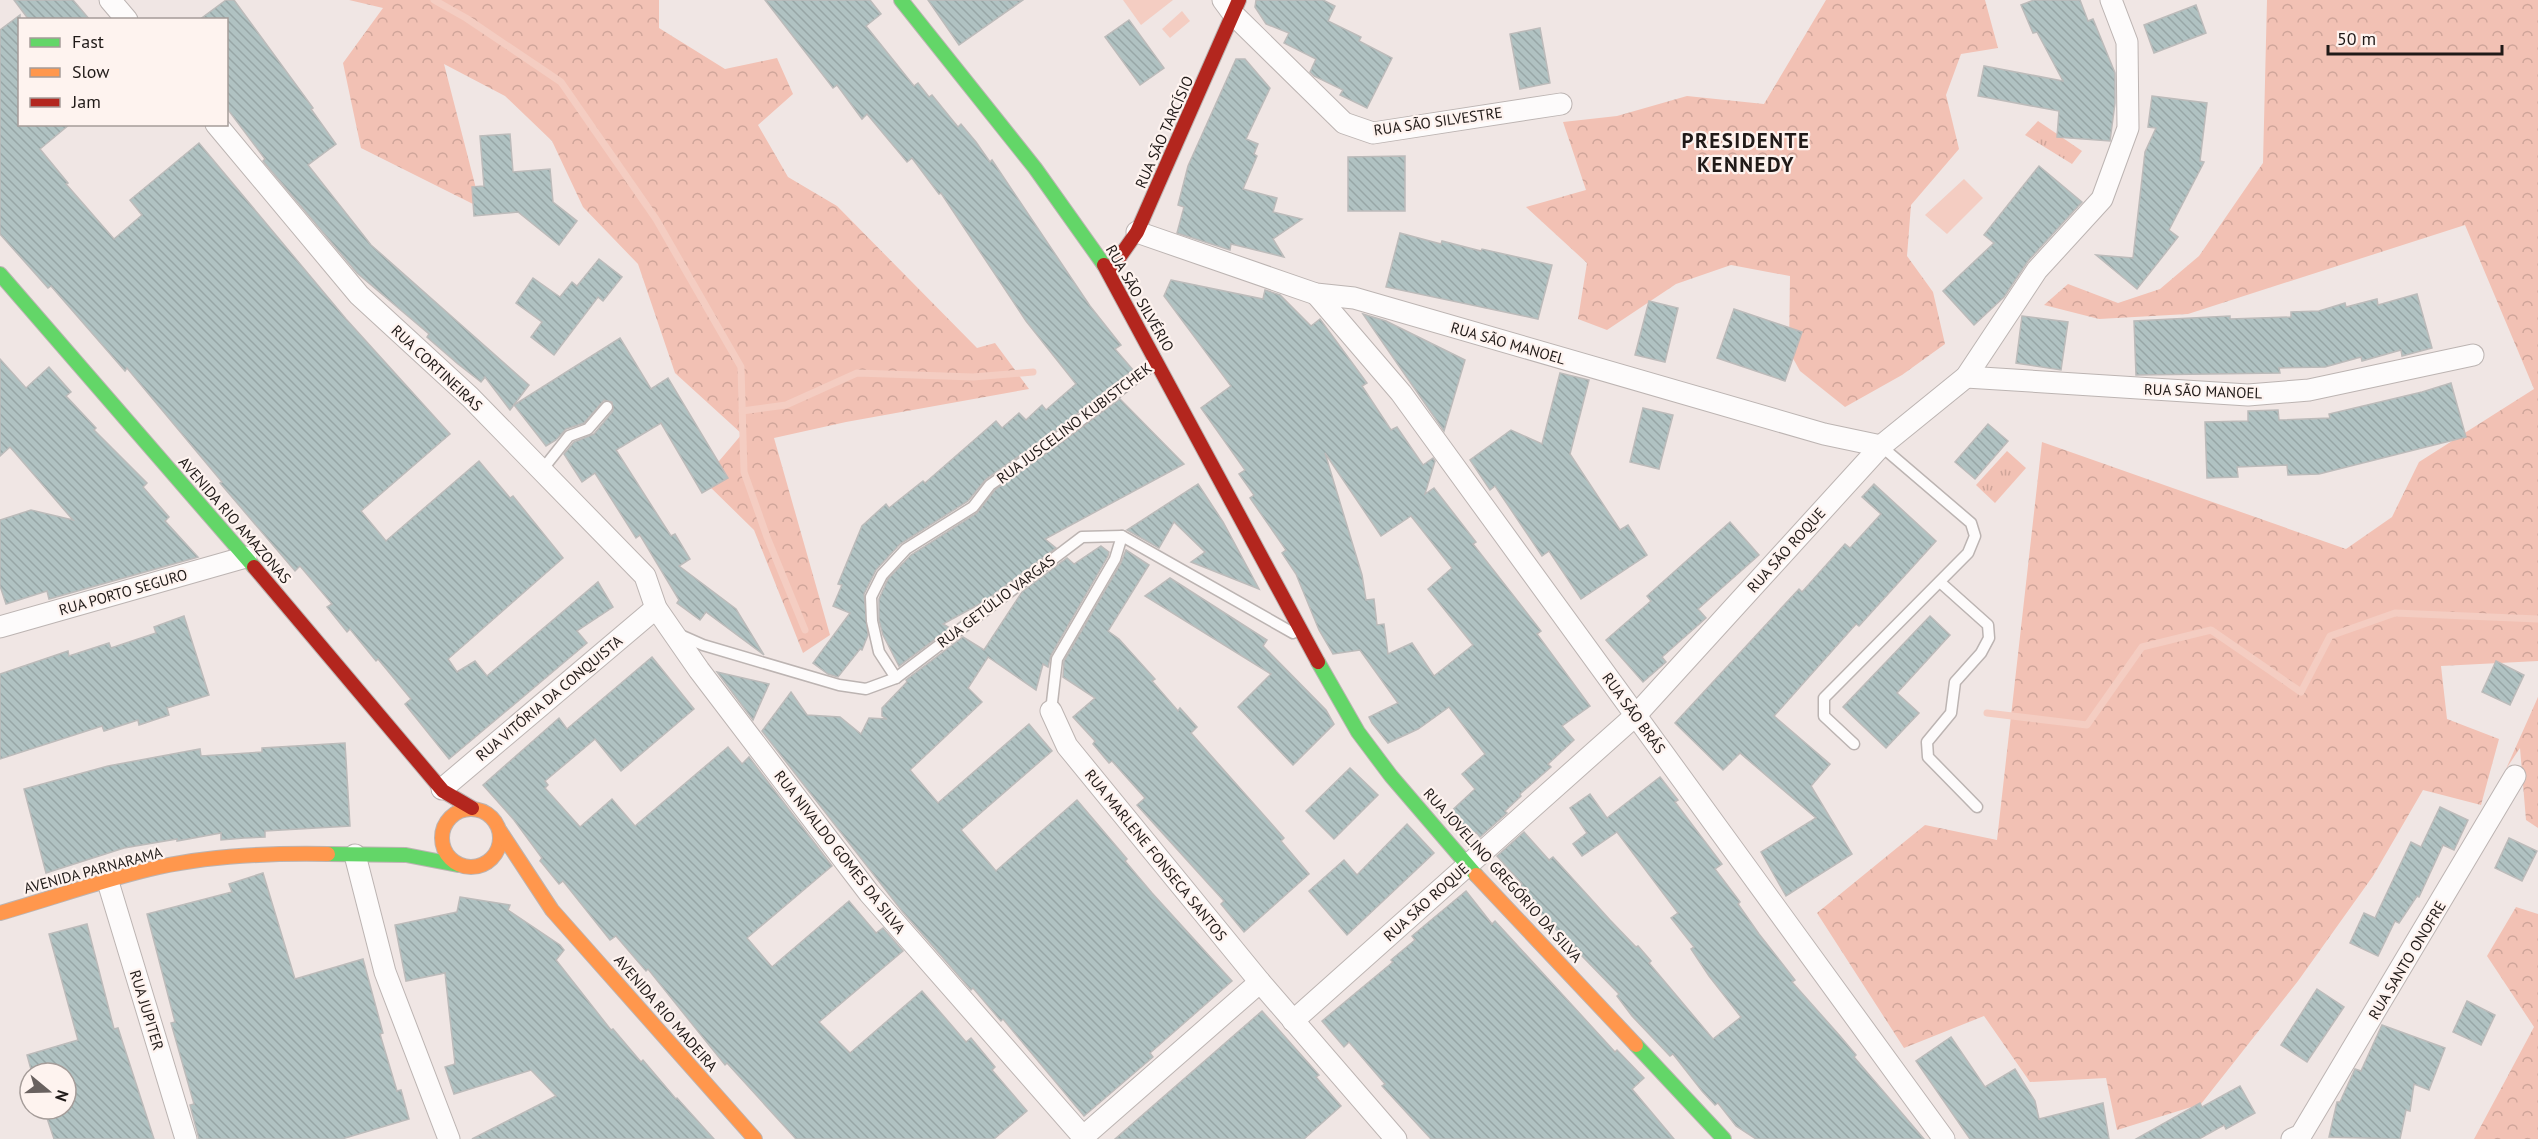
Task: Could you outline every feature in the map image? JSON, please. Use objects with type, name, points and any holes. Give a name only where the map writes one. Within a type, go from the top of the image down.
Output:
[{"type":"street","points":[[110,0],[125,18]]},
{"type":"street","name":"RUA SÃO SILVÉRIO","points":[[901,0],[1035,168],[1109,272],[1306,640]]},
{"type":"street","name":"RUA SÃO ROQUE","points":[[1293,1021],[1636,715],[1881,446],[1966,377],[2037,270],[2102,199],[2128,128],[2127,42],[2111,0]]},
{"type":"street","name":"RUA SÃO TARCÍSIO","points":[[1109,272],[1137,232],[1232,5]]},
{"type":"street","name":"RUA SÃO SILVESTRE","points":[[1232,5],[1344,123],[1373,133],[1561,104]]},
{"type":"street","name":"RUA CORTINEIRAS","points":[[218,126],[359,295],[470,397],[645,576],[656,608]]},
{"type":"street","name":"RUA SÃO MANOEL","points":[[1137,232],[1316,294],[1354,298],[1824,434],[1881,446]]},
{"type":"street","name":"AVENIDA RIO AMAZONAS","points":[[0,274],[246,557],[442,790],[472,808]]},
{"type":"street","name":"RUA SÃO BRÁS","points":[[1316,294],[1401,393],[1944,1139]]},
{"type":"street","name":"RUA SÃO MANOEL","points":[[1966,377],[2248,395],[2309,390],[2473,355]]},
{"type":"street","name":"RUA PORTO SEGURO","points":[[0,627],[246,557]]},
{"type":"street","name":"RUA NIVALDO GOMES DA SILVA","points":[[656,608],[699,670],[868,893],[1084,1138]]},
{"type":"street","name":"RUA VITÓRIA DA CONQUISTA","points":[[442,790],[656,608]]},
{"type":"street","name":"RUA JOVELINO GREGÓRIO DA SILVA","points":[[1306,640],[1358,732],[1390,776],[1467,865],[1717,1136]]},
{"type":"street","name":"RUA MARLENE FONSECA SANTOS","points":[[1051,711],[1067,746],[1260,982],[1396,1139]]},
{"type":"street","name":"RUA SANTO ONOFRE","points":[[2298,1138],[2515,776]]},
{"type":"street","points":[[442,790],[447,807],[443,828],[444,850],[458,865],[496,873]]},
{"type":"street","points":[[443,828],[456,813],[472,808],[490,815],[500,831],[498,850],[485,864],[476,867]]},
{"type":"street","name":"AVENIDA PARNARAMA","points":[[365,855],[423,842],[443,828]]},
{"type":"street","name":"AVENIDA RIO MADEIRA","points":[[500,831],[552,910],[755,1139]]},
{"type":"street","name":"AVENIDA PARNARAMA","points":[[0,913],[159,867],[226,857],[280,854],[417,856],[458,865]]},
{"type":"street","points":[[365,855],[385,972],[449,1139]]},
{"type":"street","name":"AVENIDA RIO MADEIRA","points":[[514,880],[552,910]]},
{"type":"street","name":"RUA JUPITER","points":[[108,882],[186,1139]]},
{"type":"street","points":[[1084,1138],[1260,982]]},
{"type":"lane","name":"RUA JUSCELINO KUBISTCHEK","points":[[896,678],[879,652],[872,621],[871,597],[882,575],[906,549],[973,507],[990,485],[1059,437],[1158,360]]},
{"type":"lane","points":[[542,470],[569,436],[588,429],[607,407]]},
{"type":"lane","points":[[1854,744],[1824,716],[1824,698],[1941,583],[1968,553],[1975,536],[1971,524],[1881,446]]},
{"type":"lane","points":[[1122,536],[1306,640]]},
{"type":"lane","name":"RUA GETÚLIO VARGAS","points":[[675,633],[703,645],[839,685],[866,689],[896,678],[1082,537],[1122,536]]},
{"type":"lane","name":"RUA MARLENE FONSECA SANTOS","points":[[1051,711],[1057,659],[1115,559],[1122,536]]},
{"type":"lane","points":[[1941,583],[1988,625],[1989,638],[1982,653],[1955,682],[1950,713],[1927,742],[1928,757],[1977,807]]},
{"type":"green space","points":[[349,0],[659,0],[659,28],[725,69],[777,58],[793,94],[758,125],[788,177],[837,206],[977,348],[995,343],[1029,389],[846,422],[774,438],[830,635],[803,653],[754,530],[703,480],[742,434],[675,373],[638,264],[583,207],[552,141],[505,96],[444,64],[481,208],[361,148],[343,63],[383,8]]},
{"type":"green space","points":[[1826,0],[1985,0],[1998,48],[1961,54],[1946,95],[1959,149],[1911,205],[1907,256],[1933,292],[1945,344],[1902,375],[1845,407],[1800,371],[1789,351],[1790,276],[1731,265],[1676,284],[1607,330],[1578,319],[1587,263],[1526,207],[1586,190],[1563,122],[1617,116],[1687,96],[1764,104]]},
{"type":"green space","points":[[2267,0],[2538,0],[2538,661],[2441,666],[2447,719],[2499,739],[2481,805],[2423,790],[2373,876],[2298,981],[2201,1104],[2117,1130],[2106,1078],[2030,1082],[1984,1016],[1904,1048],[1817,913],[1925,825],[1997,840],[2042,442],[2346,549],[2392,517],[2419,462],[2534,389],[2465,225],[2188,314],[2099,319],[2044,305],[2068,284],[2118,303],[2160,289],[2199,256],[2263,163]]},
{"type":"green space","points":[[2038,121],[2082,151],[2072,164],[2025,135]]},
{"type":"green space","points":[[2007,451],[2026,468],[1995,503],[1976,485]]},
{"type":"green space","points":[[2538,697],[2538,828],[2526,820],[2520,748],[2506,769]]},
{"type":"green space","points":[[2516,907],[2538,914],[2538,1139],[2474,1139],[2534,1027],[2487,956]]},
{"type":"shaded area","points":[[1123,0],[1173,0],[1141,25]]},
{"type":"shaded area","points":[[1182,11],[1190,21],[1170,38],[1162,29]]},
{"type":"shaded area","points":[[1964,179],[1983,198],[1947,234],[1925,215]]},
{"type":"building","points":[[14,0],[73,0],[88,18],[28,18]]},
{"type":"building","points":[[226,0],[234,0],[313,108],[311,109],[336,144],[308,165],[371,245],[529,385],[510,410],[485,377],[481,382],[458,364],[427,337],[429,334],[357,273],[263,161],[265,159],[228,110],[228,18],[202,18]]},
{"type":"building","points":[[765,0],[870,0],[881,14],[866,26],[914,86],[918,83],[929,97],[932,95],[958,127],[961,124],[990,162],[992,160],[1090,306],[1121,345],[1115,349],[1133,370],[1055,431],[986,479],[968,501],[900,544],[876,570],[864,594],[868,635],[862,650],[860,649],[838,677],[828,674],[813,663],[850,613],[833,606],[842,585],[838,584],[862,526],[886,504],[889,508],[923,481],[925,483],[996,421],[1002,428],[1019,413],[1026,420],[1042,405],[1046,410],[1076,384],[1026,321],[941,193],[939,194],[912,158],[907,162],[867,114],[862,119],[837,85],[833,88]]},
{"type":"building","points":[[928,0],[1023,0],[959,45]]},
{"type":"building","points":[[1256,0],[1323,0],[1335,6],[1328,21],[1361,37],[1359,41],[1392,58],[1367,108],[1340,95],[1343,90],[1314,76],[1310,72],[1316,59],[1284,43],[1289,33],[1266,24],[1255,7]]},
{"type":"building","points":[[2034,0],[2080,0],[2088,21],[2093,19],[2115,73],[2115,103],[2110,141],[2057,137],[2059,111],[1978,96],[1984,66],[2063,81],[2037,32],[2033,33],[2021,5]]},
{"type":"building","points":[[2196,5],[2206,33],[2154,53],[2144,25]]},
{"type":"building","points":[[20,15],[18,18],[18,126],[68,126],[40,149],[68,183],[66,184],[114,239],[142,215],[130,200],[199,143],[346,319],[450,434],[361,511],[386,541],[479,461],[510,498],[513,496],[563,558],[448,659],[457,672],[475,661],[487,676],[598,582],[613,607],[577,631],[587,643],[449,759],[405,704],[411,699],[350,629],[347,632],[327,607],[332,604],[300,566],[295,571],[127,368],[125,371],[51,286],[48,288],[0,234],[0,30]]},
{"type":"building","points":[[1129,20],[1164,68],[1140,85],[1105,37]]},
{"type":"building","points":[[1540,28],[1550,83],[1520,89],[1510,34]]},
{"type":"building","points":[[1236,59],[1245,59],[1270,88],[1246,139],[1258,144],[1254,154],[1257,156],[1243,189],[1277,198],[1273,212],[1302,219],[1273,239],[1284,257],[1231,244],[1230,250],[1177,233],[1184,207],[1178,205],[1188,166]]},
{"type":"building","points":[[2152,96],[2207,103],[2200,161],[2204,162],[2169,230],[2178,237],[2137,289],[2096,255],[2133,258],[2145,152],[2156,128],[2148,127]]},
{"type":"building","points":[[510,134],[513,172],[550,169],[553,202],[577,221],[559,245],[518,212],[474,216],[472,187],[484,186],[480,136]]},
{"type":"building","points":[[1405,156],[1405,211],[1348,211],[1348,157]]},
{"type":"building","points":[[2039,166],[2082,202],[2028,261],[2004,297],[1974,325],[1943,291],[1994,243],[1984,235]]},
{"type":"building","points":[[1400,233],[1441,244],[1442,241],[1552,265],[1538,319],[1386,287]]},
{"type":"building","points":[[599,259],[622,277],[603,301],[598,297],[554,355],[531,337],[542,322],[516,303],[533,278],[560,297],[572,282],[577,286]]},
{"type":"building","points":[[1171,280],[1263,299],[1265,290],[1280,295],[1311,326],[1320,319],[1367,383],[1362,386],[1391,430],[1397,427],[1423,465],[1433,458],[1435,461],[1425,494],[1434,488],[1476,542],[1473,544],[1541,631],[1537,634],[1590,706],[1562,726],[1574,740],[1548,764],[1551,767],[1520,794],[1521,796],[1505,811],[1507,813],[1480,837],[1476,832],[1468,839],[1447,815],[1475,789],[1462,774],[1485,754],[1449,707],[1418,729],[1388,743],[1372,723],[1369,717],[1398,703],[1360,650],[1333,654],[1319,630],[1296,574],[1282,553],[1286,550],[1250,498],[1254,495],[1239,474],[1245,470],[1201,408],[1231,386],[1164,296]],"holes":[[[1325,453],[1381,536],[1411,516],[1452,568],[1428,589],[1473,645],[1434,676],[1412,643],[1388,654],[1384,624],[1377,625],[1374,599],[1366,600],[1362,575]]]},
{"type":"building","points":[[2417,294],[2432,348],[2402,356],[2401,350],[2362,361],[2361,357],[2325,367],[2279,368],[2280,373],[2136,375],[2134,321],[2230,316],[2230,319],[2291,317],[2291,312],[2319,311],[2345,303],[2346,307],[2377,299],[2378,305]]},
{"type":"building","points":[[1649,301],[1678,308],[1665,362],[1635,355]]},
{"type":"building","points":[[1734,309],[1802,332],[1785,381],[1717,358]]},
{"type":"building","points":[[1363,314],[1386,321],[1465,360],[1444,431]]},
{"type":"building","points":[[2022,316],[2068,322],[2061,370],[2016,363]]},
{"type":"building","points":[[620,338],[651,389],[668,378],[728,478],[702,493],[661,423],[616,450],[671,536],[675,534],[690,559],[679,566],[736,609],[764,655],[706,612],[700,620],[677,603],[679,600],[640,535],[636,538],[595,473],[582,482],[564,454],[574,442],[594,434],[613,411],[612,402],[604,400],[584,423],[566,429],[556,440],[546,446],[514,405]]},
{"type":"building","points":[[0,359],[26,388],[49,367],[71,392],[66,396],[96,428],[94,430],[147,483],[143,487],[169,517],[165,521],[198,557],[49,599],[47,591],[6,604],[0,586],[0,520],[31,510],[73,520],[10,447],[0,456]]},
{"type":"building","points":[[1560,373],[1589,380],[1570,454],[1620,530],[1628,525],[1647,555],[1581,599],[1549,551],[1542,556],[1495,486],[1490,490],[1470,460],[1511,430],[1542,444]]},
{"type":"building","points":[[2451,383],[2466,437],[2319,474],[2288,475],[2287,465],[2237,467],[2238,477],[2207,478],[2205,422],[2248,421],[2248,411],[2278,410],[2279,420],[2330,418],[2329,414]]},
{"type":"building","points":[[1120,399],[1184,464],[1045,539],[1056,548],[985,601],[943,624],[950,628],[899,666],[883,635],[879,620],[879,599],[888,579],[911,555],[977,513],[995,490]]},
{"type":"building","points":[[1643,408],[1673,415],[1659,469],[1630,462]]},
{"type":"building","points":[[1988,424],[2008,441],[1975,479],[1955,462]]},
{"type":"building","points":[[1198,484],[1223,522],[1259,589],[1191,562],[1205,552],[1174,522],[1159,548],[1127,530]]},
{"type":"building","points":[[1874,484],[1936,541],[1859,626],[1856,624],[1774,716],[1830,764],[1811,786],[1852,854],[1786,896],[1761,852],[1816,818],[1740,753],[1723,770],[1675,723],[1799,589],[1802,592],[1845,544],[1850,548],[1881,514],[1862,497]]},
{"type":"building","points":[[1730,522],[1759,555],[1698,609],[1706,618],[1662,657],[1666,662],[1643,682],[1606,640],[1651,601],[1647,596]]},
{"type":"building","points":[[1101,546],[1109,552],[1108,556],[1051,655],[1048,667],[1043,664],[1036,690],[988,657],[968,688],[982,702],[910,770],[938,803],[1029,724],[1052,751],[961,830],[996,871],[1077,800],[1127,859],[1125,861],[1152,893],[1232,981],[1150,1053],[1153,1057],[1084,1116],[1003,1019],[1001,1021],[973,988],[971,990],[902,911],[762,731],[791,692],[807,715],[840,717],[861,734],[869,718],[887,719],[882,716],[882,708],[907,682],[906,680],[963,637],[984,650],[1022,592],[1067,558],[1074,564]]},
{"type":"building","points":[[1126,550],[1149,565],[1108,631],[1119,639],[1155,679],[1152,681],[1178,711],[1180,708],[1197,727],[1191,733],[1284,838],[1281,841],[1309,874],[1244,932],[1221,904],[1224,901],[1137,805],[1145,798],[1112,761],[1109,763],[1093,744],[1095,741],[1073,717],[1095,698],[1063,677],[1064,661],[1121,563]]},
{"type":"building","points":[[1170,578],[1267,640],[1263,646],[1326,710],[1334,724],[1293,765],[1238,707],[1271,674],[1145,596]]},
{"type":"building","points":[[184,616],[209,695],[167,708],[169,715],[139,725],[138,720],[104,731],[102,726],[0,759],[0,674],[68,651],[69,656],[109,643],[111,648],[156,633],[154,627]]},
{"type":"building","points":[[1930,616],[1950,635],[1897,693],[1919,713],[1886,748],[1843,707]]},
{"type":"building","points":[[652,657],[694,709],[621,771],[595,739],[545,781],[548,785],[545,788],[580,827],[612,799],[635,826],[728,747],[742,764],[749,757],[832,866],[747,938],[772,967],[849,901],[876,933],[883,928],[903,951],[819,1022],[850,1053],[922,991],[966,1042],[971,1038],[995,1067],[992,1070],[1027,1111],[994,1139],[796,1139],[727,1063],[725,1065],[648,969],[646,971],[616,936],[610,940],[563,881],[559,884],[540,861],[542,858],[514,820],[483,785],[559,718],[567,729]]},
{"type":"building","points":[[2496,661],[2524,675],[2510,705],[2482,692]]},
{"type":"building","points":[[717,672],[769,684],[753,720]]},
{"type":"building","points":[[345,743],[350,826],[265,831],[265,837],[221,840],[221,833],[177,841],[177,839],[124,848],[46,873],[24,789],[108,766],[200,749],[201,756],[262,752],[262,748]]},
{"type":"building","points":[[1350,768],[1378,795],[1334,839],[1306,811]]},
{"type":"building","points":[[1660,777],[1678,800],[1675,802],[1722,864],[1715,869],[1740,902],[1738,904],[1759,934],[1795,980],[1792,982],[1856,1055],[1854,1057],[1924,1139],[1756,1139],[1736,1126],[1718,1103],[1715,1105],[1702,1091],[1673,1054],[1670,1056],[1632,1016],[1617,996],[1619,994],[1543,916],[1519,888],[1522,884],[1497,856],[1524,832],[1549,860],[1553,857],[1610,920],[1636,947],[1638,946],[1651,961],[1649,963],[1713,1039],[1741,1017],[1709,976],[1691,949],[1694,947],[1671,918],[1678,913],[1617,832],[1582,856],[1573,844],[1587,833],[1570,808],[1590,794],[1607,818]]},
{"type":"building","points":[[2440,807],[2468,820],[2454,850],[2443,845],[2419,897],[2417,896],[2399,923],[2395,921],[2378,956],[2350,943],[2364,913],[2375,918],[2411,842],[2421,847]]},
{"type":"building","points":[[1407,824],[1434,853],[1347,935],[1309,891],[1344,860],[1357,875]]},
{"type":"building","points":[[2509,838],[2537,851],[2522,881],[2495,868]]},
{"type":"building","points":[[263,873],[295,979],[363,959],[383,1033],[380,1034],[397,1091],[401,1090],[409,1119],[342,1139],[199,1139],[190,1105],[194,1104],[171,1023],[175,1022],[147,914],[232,892],[229,884]]},
{"type":"building","points":[[1466,891],[1492,924],[1495,921],[1615,1052],[1617,1050],[1644,1078],[1632,1089],[1674,1139],[1431,1139],[1382,1086],[1385,1084],[1349,1042],[1344,1047],[1322,1021],[1393,962],[1391,960],[1415,940],[1412,936]]},
{"type":"building","points":[[460,897],[510,905],[508,910],[560,945],[564,950],[556,960],[611,1030],[613,1029],[641,1062],[643,1060],[714,1139],[472,1139],[556,1096],[531,1070],[454,1094],[445,1067],[455,1064],[445,973],[406,981],[395,925],[457,912]]},
{"type":"building","points":[[87,924],[114,1029],[118,1028],[154,1139],[54,1139],[48,1121],[78,1121],[78,1061],[29,1061],[27,1055],[78,1040],[49,934]]},
{"type":"building","points":[[2317,989],[2344,1007],[2307,1062],[2281,1045]]},
{"type":"building","points":[[2467,1001],[2495,1015],[2481,1045],[2453,1032]]},
{"type":"building","points":[[1262,1011],[1319,1075],[1316,1077],[1341,1106],[1304,1139],[1115,1139]]},
{"type":"building","points":[[2382,1025],[2445,1048],[2429,1090],[2414,1084],[2410,1111],[2406,1110],[2400,1139],[2329,1137],[2337,1102],[2340,1102],[2355,1069],[2361,1071]]},
{"type":"building","points":[[1951,1037],[1985,1087],[2015,1069],[2035,1101],[2039,1119],[2103,1103],[2109,1139],[1970,1139],[1916,1061]]},
{"type":"building","points":[[2240,1086],[2255,1113],[2226,1129],[2224,1125],[2199,1139],[2136,1139],[2200,1103],[2202,1107]]},
{"type":"waterway","points":[[434,0],[466,18],[561,82],[656,219],[741,367],[744,472],[767,537],[805,630]]},
{"type":"waterway","points":[[742,411],[786,405],[857,373],[973,377],[1033,372]]},
{"type":"waterway","points":[[1987,713],[2087,725],[2142,647],[2211,630],[2301,692],[2330,636],[2395,613],[2538,619]]},
{"type":"traffic: fast","points":[[901,0],[1035,168],[1104,265]]},
{"type":"traffic: fast","points":[[0,274],[254,567]]},
{"type":"traffic: fast","points":[[1318,662],[1358,732],[1391,776],[1476,875]]},
{"type":"traffic: fast","points":[[328,854],[406,855],[458,865]]},
{"type":"traffic: fast","points":[[1636,1045],[1724,1139]]},
{"type":"traffic: slow","points":[[465,809],[477,809],[492,817],[500,832],[500,838],[500,844],[492,859],[477,867],[465,867],[450,859],[442,844],[442,832],[450,817],[465,809]]},
{"type":"traffic: slow","points":[[500,831],[552,910],[755,1139]]},
{"type":"traffic: slow","points":[[0,913],[119,877],[180,863],[243,856],[328,854]]},
{"type":"traffic: slow","points":[[1476,875],[1636,1045]]},
{"type":"traffic: jam","points":[[1109,272],[1137,232],[1239,0]]},
{"type":"traffic: jam","points":[[1104,265],[1318,662]]},
{"type":"traffic: jam","points":[[254,567],[443,791],[472,808]]},
{"type":"district","name":"PRESIDENTE KENNEDY","points":[[1746,152]]}]
